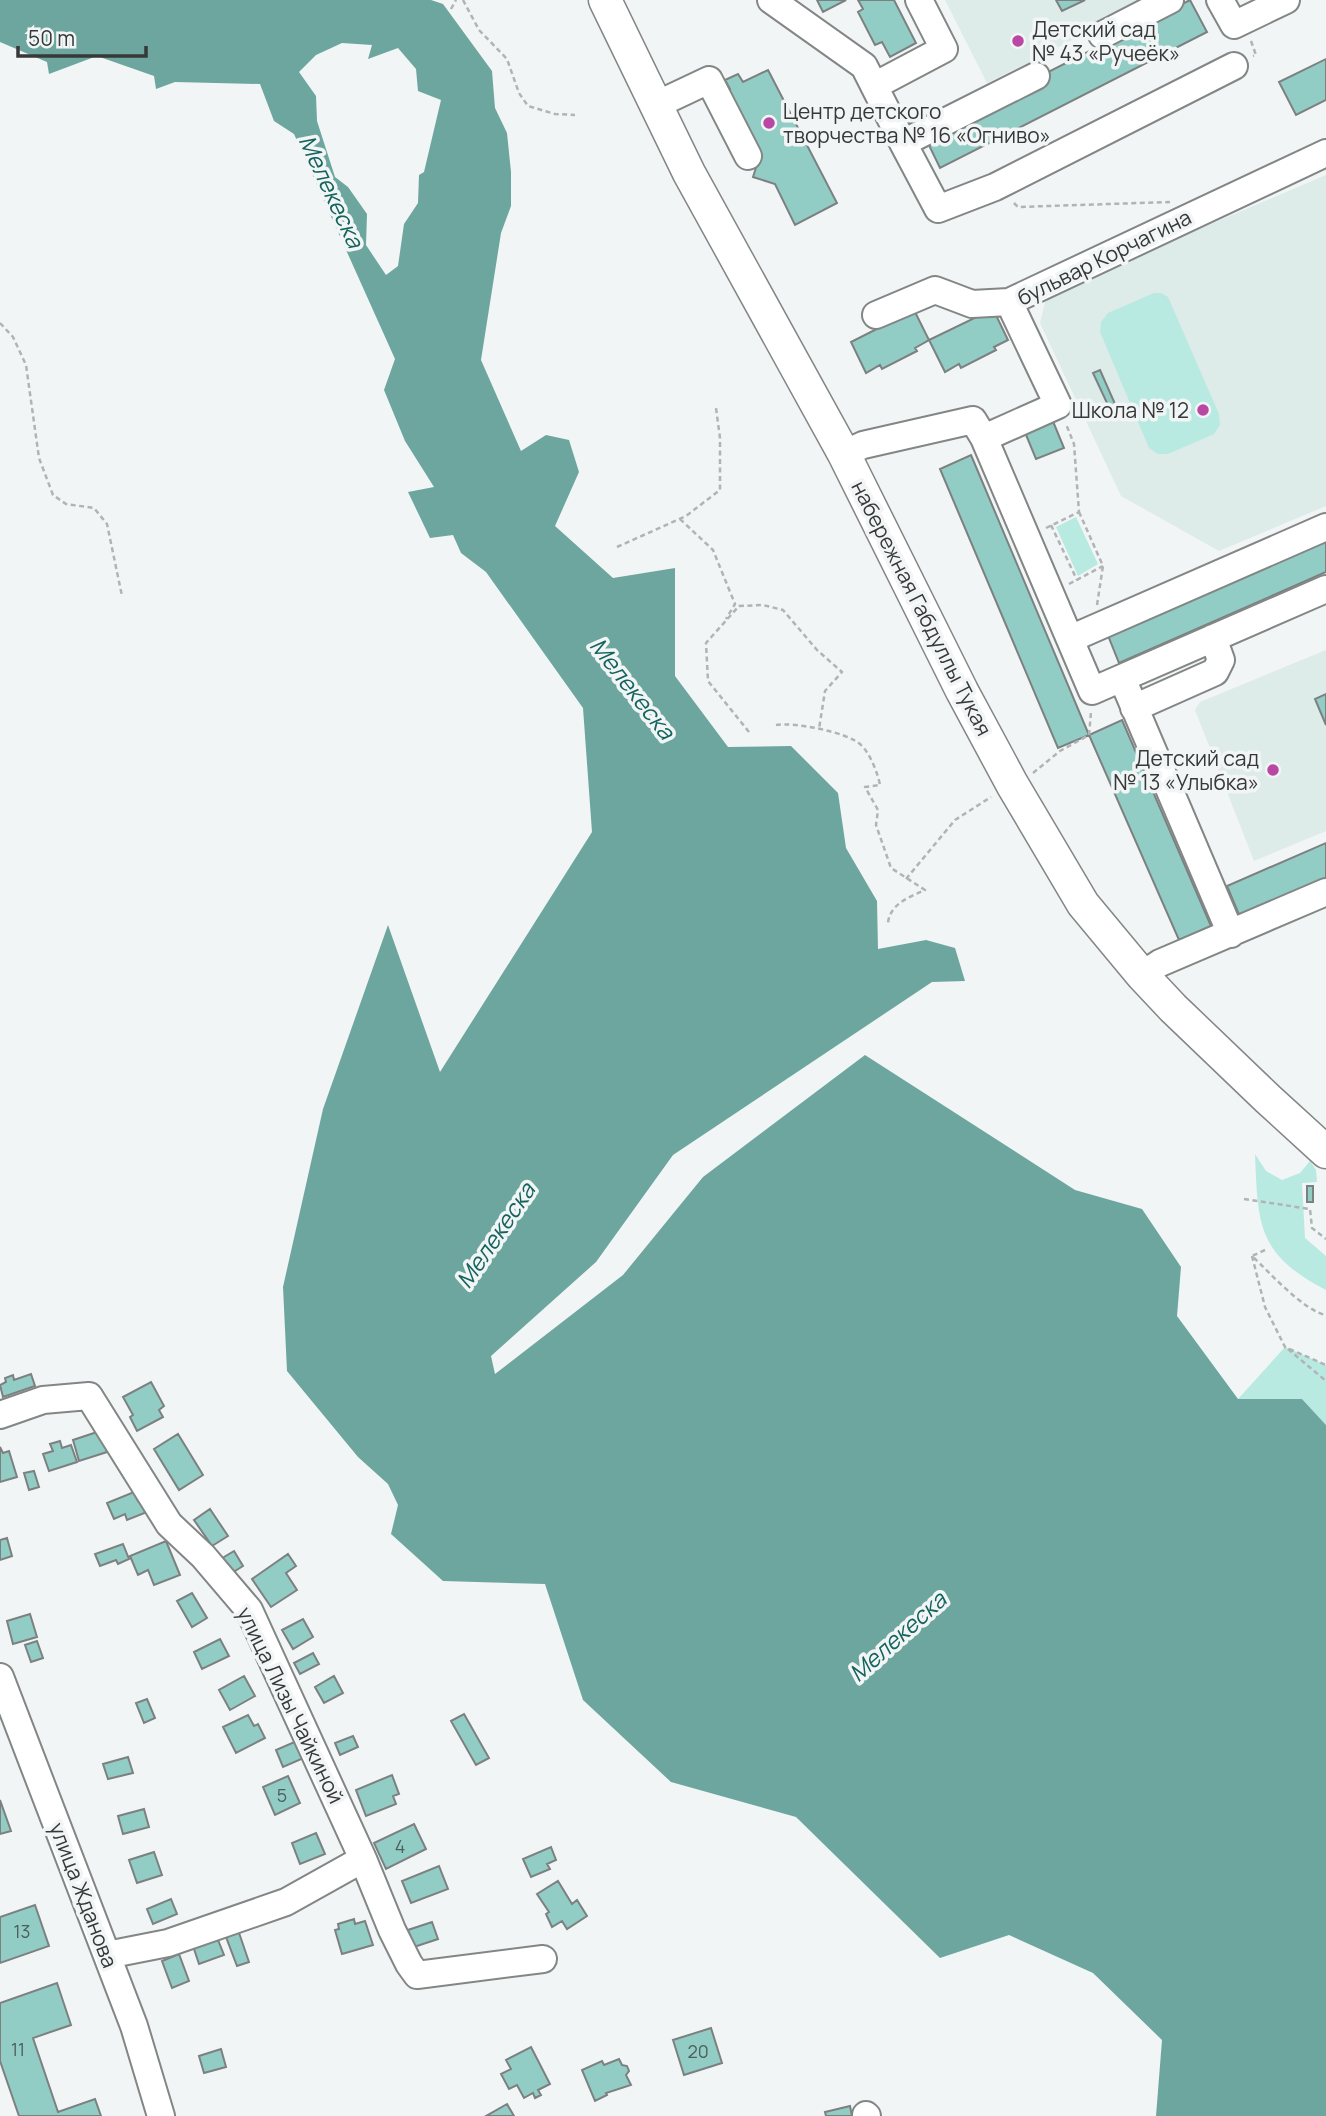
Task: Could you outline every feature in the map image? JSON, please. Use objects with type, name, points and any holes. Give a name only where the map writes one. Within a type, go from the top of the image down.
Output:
[{"type":"main road","name":"набережная Габдуллы Тукая","points":[[605,0],[689,173],[844,454],[962,691],[1012,784],[1083,904],[1142,975],[1205,1040],[1323,1147]]},
{"type":"street","points":[[771,0],[864,66],[938,209],[995,187],[1234,66]]},
{"type":"street","points":[[874,86],[944,49],[919,0]]},
{"type":"street","points":[[1102,35],[1170,0]]},
{"type":"street","points":[[1220,0],[1234,25],[1286,0]]},
{"type":"street","points":[[903,143],[1035,76]]},
{"type":"street","points":[[656,105],[709,80],[748,156]]},
{"type":"street","name":"бульвар Корчагина","points":[[1058,405],[1009,302],[1326,153]]},
{"type":"street","points":[[876,315],[934,290],[972,304],[1009,302]]},
{"type":"street","points":[[984,438],[1058,405]]},
{"type":"street","points":[[844,454],[863,445],[972,420],[984,438],[1050,594],[1081,634],[1092,691],[1326,589]]},
{"type":"street","points":[[1081,634],[1326,527]]},
{"type":"street","points":[[1134,708],[1215,672],[1221,660],[1213,638]]},
{"type":"street","points":[[1122,678],[1231,934]]},
{"type":"street","points":[[1142,975],[1160,963],[1326,892]]},
{"type":"street","name":"улица Лизы Чайкиной","points":[[0,1415],[43,1400],[89,1396],[169,1524],[203,1556],[249,1610],[363,1859],[392,1930],[409,1964],[418,1975],[543,1959]]},
{"type":"street","name":"улица Жданова","points":[[0,1677],[134,2026],[162,2116]]},
{"type":"street","points":[[107,1955],[168,1944],[286,1902],[363,1859]]},
{"type":"path","points":[[451,9],[456,0]]},
{"type":"path","points":[[463,0],[479,30],[507,59],[519,93],[528,106],[555,114],[575,115]]},
{"type":"path","points":[[995,187],[1018,206],[1182,202]]},
{"type":"path","points":[[0,323],[13,337],[26,365],[39,458],[53,495],[66,504],[94,508],[107,524],[122,596]]},
{"type":"path","points":[[1058,405],[1074,444],[1079,512],[1103,566],[1081,634]]},
{"type":"path","points":[[617,547],[686,516],[720,490],[720,438],[716,408]]},
{"type":"path","points":[[1026,537],[1079,512]]},
{"type":"path","points":[[680,519],[713,550],[735,604],[722,625]]},
{"type":"path","points":[[1051,526],[1077,580]]},
{"type":"path","points":[[1050,594],[1103,566]]},
{"type":"path","points":[[749,732],[708,681],[706,643],[738,607],[763,605],[783,610],[817,650],[842,672],[825,691],[819,729]]},
{"type":"path","points":[[776,725],[785,723],[835,732],[861,745],[877,773],[880,785],[864,787],[878,810],[876,825],[891,868],[925,890],[900,902],[888,916],[888,923]]},
{"type":"path","points":[[1244,1199],[1310,1209],[1312,1228],[1326,1239]]},
{"type":"path","points":[[1252,1256],[1265,1250]]},
{"type":"path","points":[[1252,1256],[1289,1291],[1318,1313],[1326,1315]]},
{"type":"path","points":[[1252,1256],[1265,1307],[1285,1347],[1326,1381]]},
{"type":"path","points":[[1285,1347],[1326,1365]]},
{"type":"shaded area","name":"Детский сад № 43 «Ручеёк»","points":[[945,0],[1152,0],[987,83]]},
{"type":"shaded area","name":"Школа № 12","points":[[1326,175],[1326,506],[1219,551],[1121,496],[1040,323],[1047,294]]},
{"type":"shaded area","name":"Детский сад № 13 «Улыбка»","points":[[1326,650],[1326,831],[1254,861],[1195,710],[1200,702]]},
{"type":"green space","points":[[1154,293],[1168,297],[1219,414],[1220,425],[1214,434],[1168,454],[1158,454],[1149,448],[1100,332],[1101,322],[1108,313]]},
{"type":"green space","points":[[1076,517],[1098,564],[1078,576],[1056,527]]},
{"type":"green space","points":[[1255,1154],[1266,1171],[1282,1180],[1300,1173],[1310,1161],[1316,1170],[1317,1182],[1302,1183],[1305,1238],[1326,1256],[1326,1290],[1286,1264],[1266,1235],[1258,1200]]},
{"type":"green space","points":[[1285,1347],[1326,1365],[1326,1425],[1302,1399],[1238,1399]]},
{"type":"water","name":"Мелекеска","points":[[0,0],[431,0],[443,4],[492,71],[495,108],[507,133],[511,206],[501,233],[481,360],[521,451],[546,435],[569,440],[579,472],[555,526],[613,578],[675,568],[675,676],[728,747],[791,746],[838,793],[846,848],[877,901],[878,949],[926,940],[955,948],[965,981],[932,982],[673,1155],[596,1262],[491,1356],[495,1374],[623,1275],[703,1177],[865,1055],[1075,1190],[1142,1209],[1181,1267],[1177,1316],[1238,1399],[1302,1399],[1326,1425],[1326,2116],[1156,2116],[1162,2040],[1093,1973],[1009,1935],[940,1958],[796,1817],[671,1782],[583,1700],[545,1584],[443,1581],[391,1534],[398,1505],[388,1484],[358,1457],[287,1371],[283,1287],[323,1109],[388,925],[440,1072],[592,832],[583,708],[486,572],[461,553],[453,535],[430,538],[408,492],[434,487],[405,441],[384,390],[395,359],[294,134],[274,121],[260,84],[175,82],[156,89],[154,76],[97,56],[49,74],[47,62],[0,42]],"holes":[[[342,43],[372,45],[368,59],[398,48],[416,69],[418,91],[441,100],[424,172],[419,175],[418,203],[404,224],[398,266],[386,275],[366,245],[367,214],[348,187],[335,177],[317,121],[316,96],[299,72],[316,55]]]},
{"type":"building","points":[[817,0],[846,0],[823,12]]},
{"type":"building","points":[[858,0],[894,0],[916,43],[890,57],[882,42],[875,45],[858,12],[863,9]]},
{"type":"building","points":[[1056,0],[1085,0],[1062,11]]},
{"type":"building","points":[[1190,0],[1207,32],[940,168],[924,135]]},
{"type":"building","points":[[1326,59],[1326,100],[1296,115],[1279,82]]},
{"type":"building","name":"Центр детского творчества № 16 «Огниво»","points":[[768,70],[837,203],[795,225],[775,184],[753,177],[760,155],[726,91],[730,89],[725,80],[738,74],[743,82]]},
{"type":"building","points":[[993,309],[1008,340],[994,347],[996,350],[961,368],[959,364],[945,372],[929,340]]},
{"type":"building","points":[[914,310],[929,340],[915,348],[917,351],[882,369],[880,365],[866,373],[851,342]]},
{"type":"building","points":[[1100,370],[1119,413],[1113,416],[1093,373]]},
{"type":"building","points":[[1052,419],[1064,448],[1036,459],[1024,430]]},
{"type":"building","points":[[971,455],[1089,735],[1058,748],[940,469]]},
{"type":"building","points":[[1326,537],[1326,572],[1119,663],[1107,633]]},
{"type":"building","points":[[1326,694],[1326,725],[1315,699]]},
{"type":"building","points":[[1122,720],[1211,926],[1179,940],[1089,735]]},
{"type":"building","points":[[1326,843],[1326,879],[1240,917],[1227,886]]},
{"type":"building","points":[[1307,1186],[1313,1186],[1313,1202],[1307,1202]]},
{"type":"building","points":[[31,1374],[35,1386],[3,1397],[0,1385],[6,1382],[5,1378],[13,1375],[14,1380]]},
{"type":"building","points":[[151,1382],[164,1406],[159,1410],[163,1417],[137,1431],[130,1417],[133,1415],[123,1397]]},
{"type":"building","points":[[100,1431],[107,1452],[79,1461],[73,1440]]},
{"type":"building","points":[[178,1434],[203,1475],[179,1490],[154,1449]]},
{"type":"building","points":[[60,1441],[62,1448],[71,1445],[77,1462],[49,1471],[43,1454],[53,1451],[50,1444]]},
{"type":"building","points":[[0,1447],[3,1453],[9,1451],[17,1477],[0,1482]]},
{"type":"building","points":[[34,1471],[39,1487],[29,1490],[24,1473]]},
{"type":"building","points":[[134,1492],[138,1501],[142,1500],[147,1512],[127,1520],[125,1514],[114,1519],[107,1503]]},
{"type":"building","points":[[210,1509],[228,1536],[212,1546],[194,1520]]},
{"type":"building","points":[[7,1538],[12,1556],[0,1560],[0,1540]]},
{"type":"building","points":[[166,1541],[180,1575],[154,1585],[148,1570],[138,1575],[130,1556]]},
{"type":"building","points":[[123,1544],[129,1559],[118,1564],[116,1560],[100,1566],[95,1554]]},
{"type":"building","points":[[234,1551],[243,1566],[224,1578],[214,1563]]},
{"type":"building","points":[[288,1554],[296,1566],[286,1573],[297,1590],[271,1607],[252,1579]]},
{"type":"building","points":[[192,1593],[207,1618],[192,1627],[177,1601]]},
{"type":"building","points":[[30,1614],[37,1637],[13,1644],[7,1621]]},
{"type":"building","points":[[303,1619],[313,1637],[293,1649],[282,1630]]},
{"type":"building","points":[[220,1639],[229,1656],[202,1669],[194,1652]]},
{"type":"building","points":[[37,1641],[43,1658],[31,1662],[25,1645]]},
{"type":"building","points":[[313,1653],[319,1664],[300,1674],[294,1663]]},
{"type":"building","points":[[244,1676],[255,1696],[230,1710],[219,1690]]},
{"type":"building","points":[[334,1676],[343,1693],[324,1703],[315,1687]]},
{"type":"building","points":[[147,1699],[155,1718],[144,1723],[136,1703]]},
{"type":"building","points":[[464,1714],[489,1758],[476,1765],[451,1721]]},
{"type":"building","points":[[248,1715],[254,1726],[258,1724],[265,1738],[236,1753],[223,1727]]},
{"type":"building","points":[[353,1736],[358,1747],[340,1755],[335,1743]]},
{"type":"building","points":[[299,1740],[306,1757],[283,1767],[276,1750]]},
{"type":"building","points":[[128,1757],[133,1773],[108,1779],[103,1764]]},
{"type":"building","points":[[392,1775],[399,1794],[393,1796],[396,1804],[366,1816],[356,1790]]},
{"type":"building","points":[[288,1776],[300,1803],[275,1815],[263,1787]]},
{"type":"building","points":[[0,1800],[11,1831],[0,1834]]},
{"type":"building","points":[[144,1809],[149,1827],[123,1834],[118,1816]]},
{"type":"building","points":[[414,1824],[426,1849],[386,1869],[374,1843]]},
{"type":"building","points":[[316,1833],[325,1854],[300,1864],[292,1843]]},
{"type":"building","points":[[551,1847],[556,1860],[547,1864],[550,1869],[531,1877],[523,1859]]},
{"type":"building","points":[[154,1852],[162,1875],[137,1883],[129,1860]]},
{"type":"building","points":[[439,1866],[448,1889],[411,1903],[402,1881]]},
{"type":"building","points":[[558,1881],[572,1904],[577,1900],[587,1916],[567,1929],[562,1921],[552,1927],[546,1914],[549,1912],[537,1894]]},
{"type":"building","points":[[171,1899],[177,1914],[153,1924],[147,1909]]},
{"type":"building","points":[[35,1905],[49,1946],[0,1963],[0,1917]]},
{"type":"building","points":[[354,1919],[355,1924],[365,1921],[373,1945],[342,1954],[335,1930],[339,1929],[338,1924]]},
{"type":"building","points":[[432,1922],[438,1939],[414,1947],[408,1930]]},
{"type":"building","points":[[236,1924],[249,1962],[237,1966],[223,1929]]},
{"type":"building","points":[[216,1935],[224,1955],[199,1964],[192,1943]]},
{"type":"building","points":[[179,1954],[189,1981],[172,1988],[162,1961]]},
{"type":"building","points":[[57,1983],[71,2025],[33,2038],[58,2112],[95,2099],[101,2116],[19,2116],[0,2061],[0,2003]]},
{"type":"building","points":[[711,2028],[722,2063],[684,2075],[673,2040]]},
{"type":"building","points":[[531,2047],[550,2084],[538,2090],[541,2095],[535,2098],[533,2093],[524,2098],[517,2085],[509,2089],[501,2074],[511,2069],[506,2060]]},
{"type":"building","points":[[221,2049],[226,2067],[204,2073],[199,2056]]},
{"type":"building","points":[[619,2059],[622,2065],[627,2066],[629,2071],[626,2075],[631,2085],[606,2093],[607,2095],[595,2101],[582,2070],[602,2061],[604,2065]]},
{"type":"building","points":[[507,2104],[514,2116],[486,2116]]},
{"type":"building","points":[[850,2106],[852,2116],[826,2116],[825,2112]]},
{"type":"place","name":"Детский сад № 43 «Ручеёк»","points":[[1018,41]]},
{"type":"place","name":"Центр детского творчества № 16 «Огниво»","points":[[769,123]]},
{"type":"place","name":"Школа № 12","points":[[1203,410]]},
{"type":"place","name":"Детский сад № 13 «Улыбка»","points":[[1273,770]]}]
